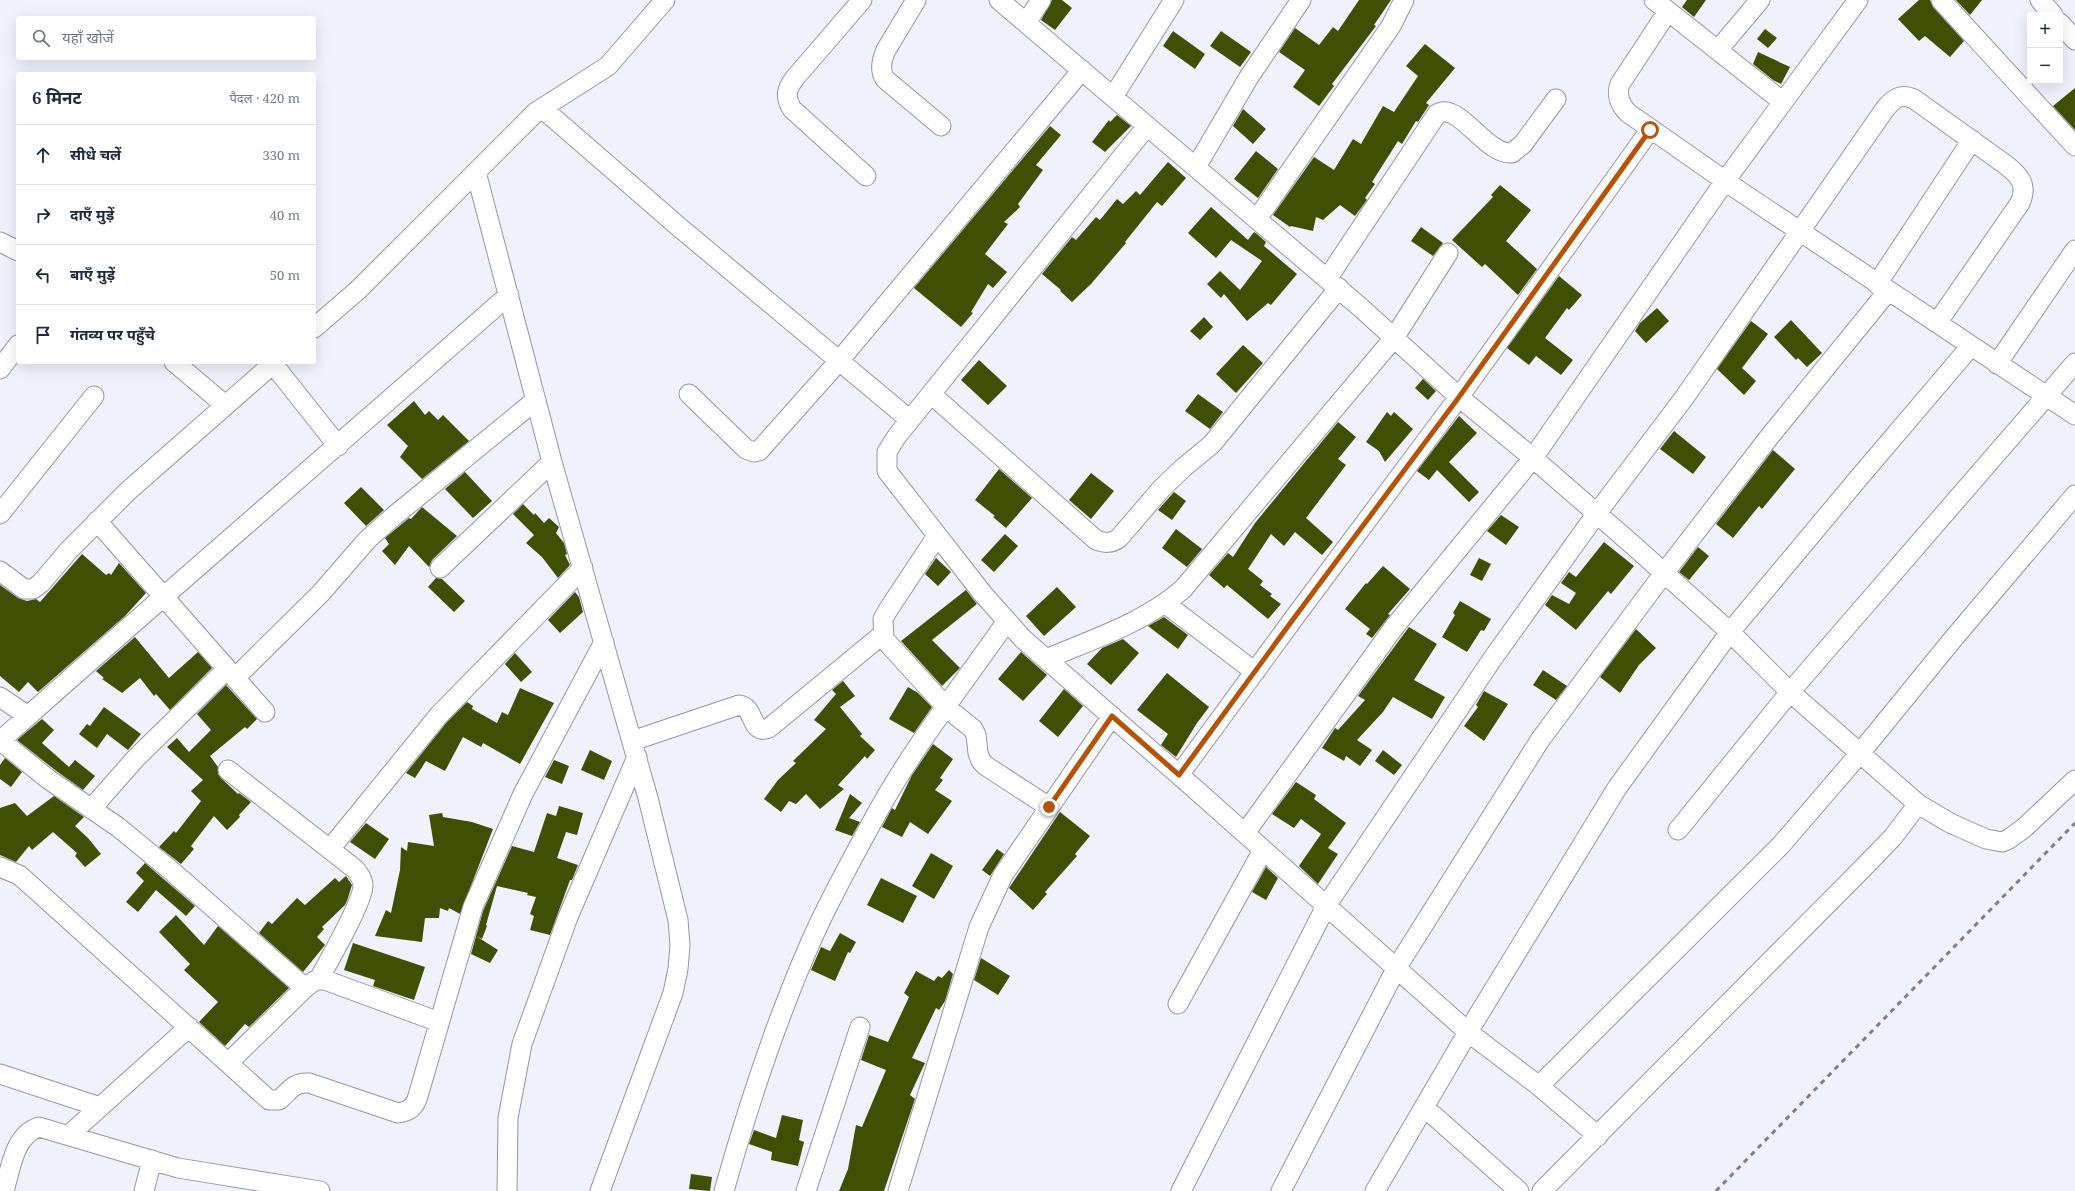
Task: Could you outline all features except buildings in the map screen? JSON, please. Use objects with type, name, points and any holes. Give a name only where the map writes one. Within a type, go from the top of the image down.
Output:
[{"type":"street","points":[[316,326],[358,290],[542,108],[590,80],[608,66],[664,0]]},
{"type":"street","points":[[862,0],[794,79],[788,89],[787,95],[792,109],[866,176]]},
{"type":"street","points":[[916,0],[886,50],[883,58],[882,73],[885,79],[941,126]]},
{"type":"street","points":[[999,0],[1333,284],[1459,397],[1597,513],[1730,632],[1790,692],[1861,752],[1918,804],[1950,823],[1986,839],[2002,842],[2024,828],[2075,780]]},
{"type":"street","points":[[1026,23],[1041,0]]},
{"type":"street","points":[[1113,97],[1174,0]]},
{"type":"street","points":[[1196,168],[1249,77],[1301,0]]},
{"type":"street","points":[[1257,219],[1391,26],[1404,0]]},
{"type":"street","points":[[1718,50],[1760,0]]},
{"type":"street","points":[[1245,833],[1395,626],[1533,458],[1725,181],[1858,0]]},
{"type":"street","points":[[1941,0],[2075,146]]},
{"type":"street","points":[[2040,0],[2050,12]]},
{"type":"street","points":[[1783,102],[1661,5],[1618,89],[1622,106],[1628,113],[1650,130],[1937,324],[2075,415]]},
{"type":"street","points":[[2063,26],[2075,40]]},
{"type":"street","points":[[688,394],[746,449],[757,452],[839,361],[1082,70]]},
{"type":"street","points":[[1181,1191],[1326,906],[1493,658],[1597,513],[1684,398],[1894,99],[1908,96],[2018,174],[2024,188],[2023,195],[1937,324]]},
{"type":"street","points":[[931,394],[1096,540],[1103,543],[1113,543],[1182,468],[1212,444],[1333,284],[1437,114],[1444,111],[1454,114],[1498,151],[1512,153],[1523,144],[1556,99]]},
{"type":"street","points":[[542,108],[679,227],[910,420]]},
{"type":"street","points":[[1147,126],[910,420],[888,452],[887,472],[937,536],[1023,640],[1245,833],[1397,967],[1468,1032],[1539,1086],[1598,1136]]},
{"type":"street","points":[[1179,775],[1459,397],[1650,130]]},
{"type":"street","points":[[1281,1191],[1397,967],[1540,740],[1664,573],[1770,436],[1882,287],[1972,140]]},
{"type":"street","points":[[476,172],[552,462],[634,749],[678,920],[680,945],[678,969],[673,993],[600,1191]]},
{"type":"street","points":[[0,242],[16,250]]},
{"type":"street","points":[[1997,364],[2075,250]]},
{"type":"street","points":[[1046,659],[1139,619],[1166,604],[1183,589],[1394,338],[1448,252]]},
{"type":"street","points":[[312,984],[118,827],[48,779],[0,741],[163,596],[338,446],[509,295]]},
{"type":"street","points":[[1380,1189],[1424,1107],[1468,1032],[1617,788],[1730,632],[1971,346]]},
{"type":"street","points":[[0,369],[16,348]]},
{"type":"street","points":[[1678,830],[1790,692],[2075,363]]},
{"type":"street","points":[[176,364],[225,405]]},
{"type":"street","points":[[0,570],[24,589],[33,589],[41,583],[69,550],[128,491],[273,364]]},
{"type":"street","points":[[275,364],[338,446]]},
{"type":"street","points":[[0,514],[94,396]]},
{"type":"street","points":[[91,809],[136,758],[231,673],[287,628],[321,593],[367,540],[394,516],[536,400]]},
{"type":"street","points":[[440,568],[552,462]]},
{"type":"street","points":[[1539,1086],[1781,845],[1861,752],[1954,638],[2075,495]]},
{"type":"street","points":[[97,521],[265,712]]},
{"type":"street","points":[[937,536],[883,619],[883,634],[888,644],[947,708],[973,729],[976,735],[978,753],[986,766],[1049,807]]},
{"type":"street","points":[[330,849],[439,715],[583,568]]},
{"type":"street","points":[[1166,604],[1254,672]]},
{"type":"street","points":[[724,1191],[774,1035],[812,938],[878,812],[913,756],[1007,621]]},
{"type":"street","points":[[507,1191],[508,1118],[522,1044],[568,917],[634,749],[739,705],[745,706],[748,709],[757,728],[761,730],[769,728],[883,634]]},
{"type":"street","points":[[0,867],[18,875],[26,881],[269,1100],[279,1100],[293,1085],[300,1082],[309,1083],[398,1113],[405,1112],[416,1104],[473,907],[523,794],[604,642]]},
{"type":"street","points":[[0,697],[28,716]]},
{"type":"street","points":[[898,1191],[979,927],[1003,875],[1112,716]]},
{"type":"street","points":[[228,770],[355,869],[363,884],[359,901],[312,984],[228,1063]]},
{"type":"street","points":[[1542,1191],[1888,842],[1918,804]]},
{"type":"street","points":[[1178,1004],[1263,850]]},
{"type":"street","points":[[312,984],[325,980],[439,1022]]},
{"type":"street","points":[[69,1135],[189,1027]]},
{"type":"street","points":[[806,1191],[860,1027]]},
{"type":"street","points":[[0,1074],[100,1107]]},
{"type":"street","points":[[1424,1107],[1519,1191]]},
{"type":"street","points":[[4,1191],[20,1140],[29,1130],[39,1127],[178,1168],[320,1191]]},
{"type":"street","points":[[144,1191],[152,1160]]},
{"type":"railway","points":[[1716,1191],[2075,823]]},
{"type":"route","points":[[1049,807],[1112,716],[1179,775],[1459,397],[1650,130]]}]
